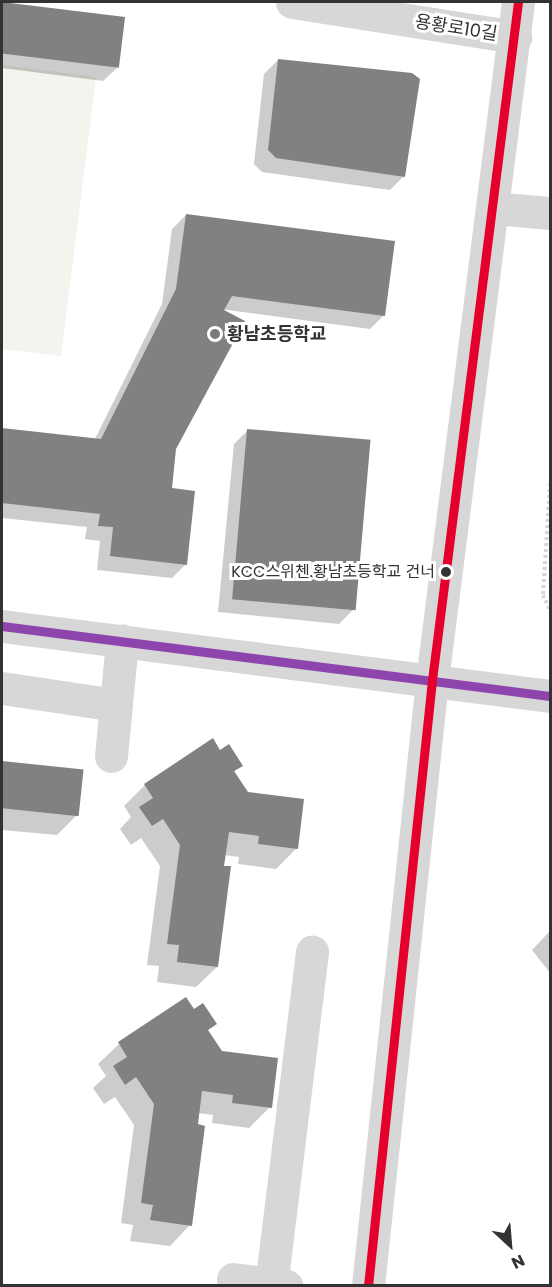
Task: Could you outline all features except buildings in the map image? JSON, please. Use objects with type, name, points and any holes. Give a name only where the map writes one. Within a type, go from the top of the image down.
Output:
[{"type":"street","name":"용황로10길","points":[[368,1286],[432,680],[518,2]]},
{"type":"street","name":"용황로10길","points":[[312,3],[514,37]]},
{"type":"street","points":[[493,208],[550,213]]},
{"type":"street","points":[[2,626],[550,696]]},
{"type":"street","points":[[111,756],[122,641]]},
{"type":"street","points":[[2,688],[116,705]]},
{"type":"street","points":[[233,1280],[277,1285],[312,951]]},
{"type":"path","points":[[550,483],[543,595],[550,610]]},
{"type":"shaded area","points":[[2,65],[96,77],[61,356],[2,349]]},
{"type":"transit line","points":[[368,1286],[432,680],[518,2]]},
{"type":"transit line","points":[[2,626],[550,696]]},
{"type":"place","name":"황남초등학교","points":[[215,334]]},
{"type":"place","name":"KCC스위첸.황남초등학교 건너","points":[[446,572]]}]
